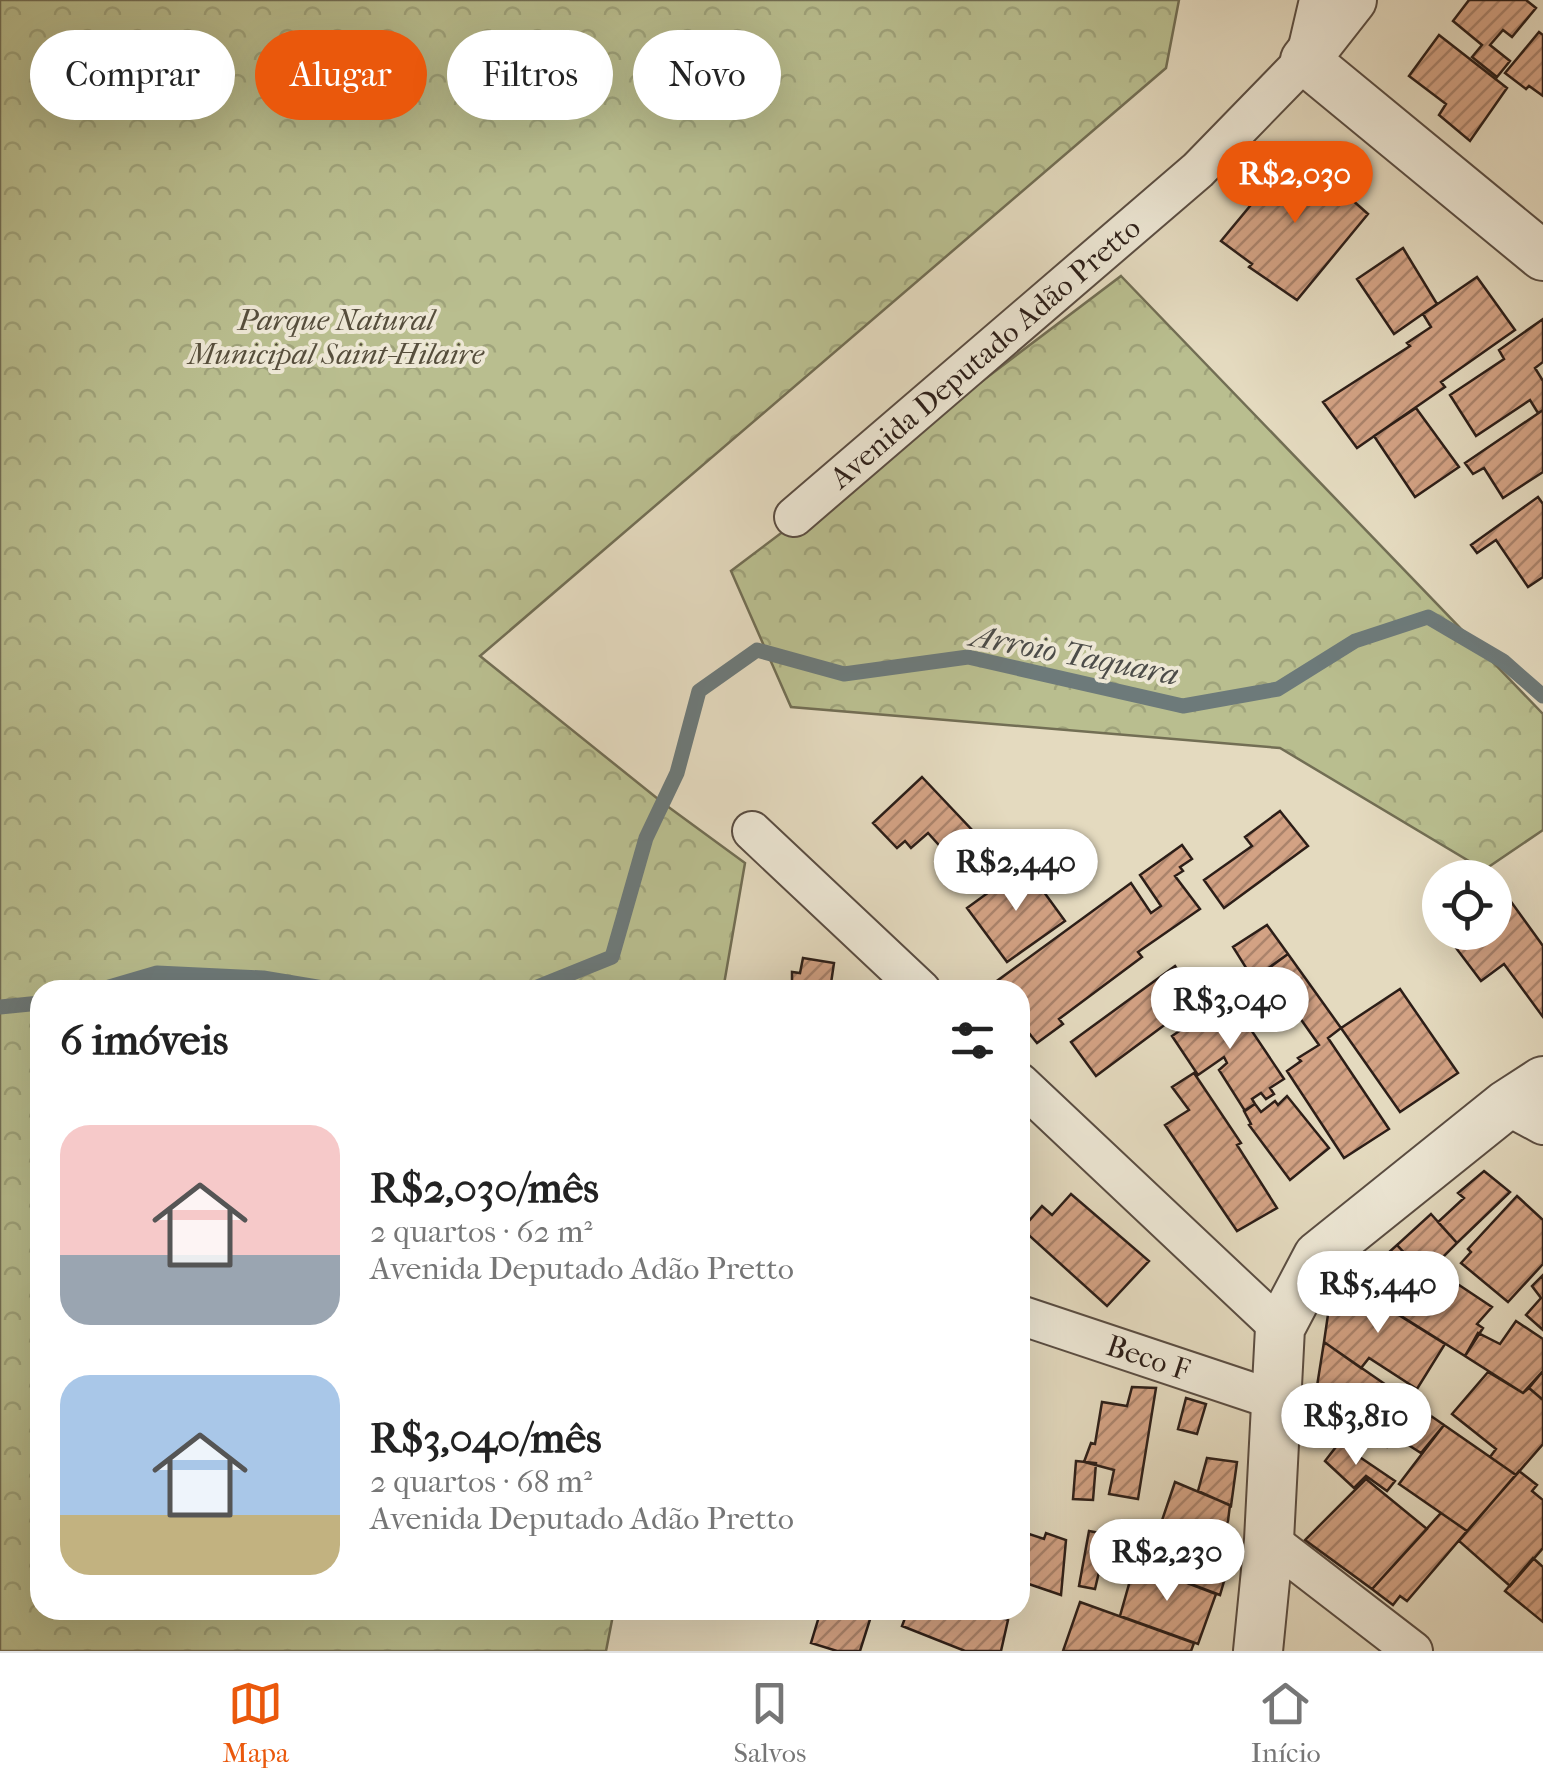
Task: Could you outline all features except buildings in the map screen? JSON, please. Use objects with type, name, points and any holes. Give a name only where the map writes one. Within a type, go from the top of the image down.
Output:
[{"type":"street","points":[[1305,60],[1319,0]]},
{"type":"street","points":[[1305,60],[1352,0]]},
{"type":"street","points":[[1305,60],[1543,256]]},
{"type":"street","name":"Avenida Deputado Adão Pretto","points":[[794,518],[1198,170],[1305,60]]},
{"type":"street","points":[[752,830],[910,980]]},
{"type":"street","points":[[1030,1092],[1280,1328]]},
{"type":"street","points":[[1258,1651],[1269,1540],[1280,1328],[1318,1256],[1531,1104]]},
{"type":"street","name":"Beco F","points":[[1030,1319],[1275,1400]]},
{"type":"street","points":[[1269,1540],[1413,1651]]},
{"type":"green space","name":"Parque Natural Municipal Saint-Hilaire","points":[[0,0],[1179,0],[1166,68],[480,656],[663,803],[745,863],[725,980],[30,980],[30,1620],[612,1620],[606,1651],[0,1651]]},
{"type":"green space","points":[[1121,276],[1543,714],[1543,830],[1499,860],[1467,860],[1280,748],[791,707],[731,571]]},
{"type":"waterway","name":"Arroio Taquara","points":[[555,980],[612,957],[646,838],[677,773],[699,691],[757,650],[844,674],[968,657],[1183,706],[1278,689],[1355,641],[1428,617],[1503,661],[1543,696]]},
{"type":"waterway","name":"Arroio Taquara","points":[[133,980],[157,973],[275,980]]},
{"type":"waterway","name":"Arroio Taquara","points":[[0,1007],[30,1004]]}]
